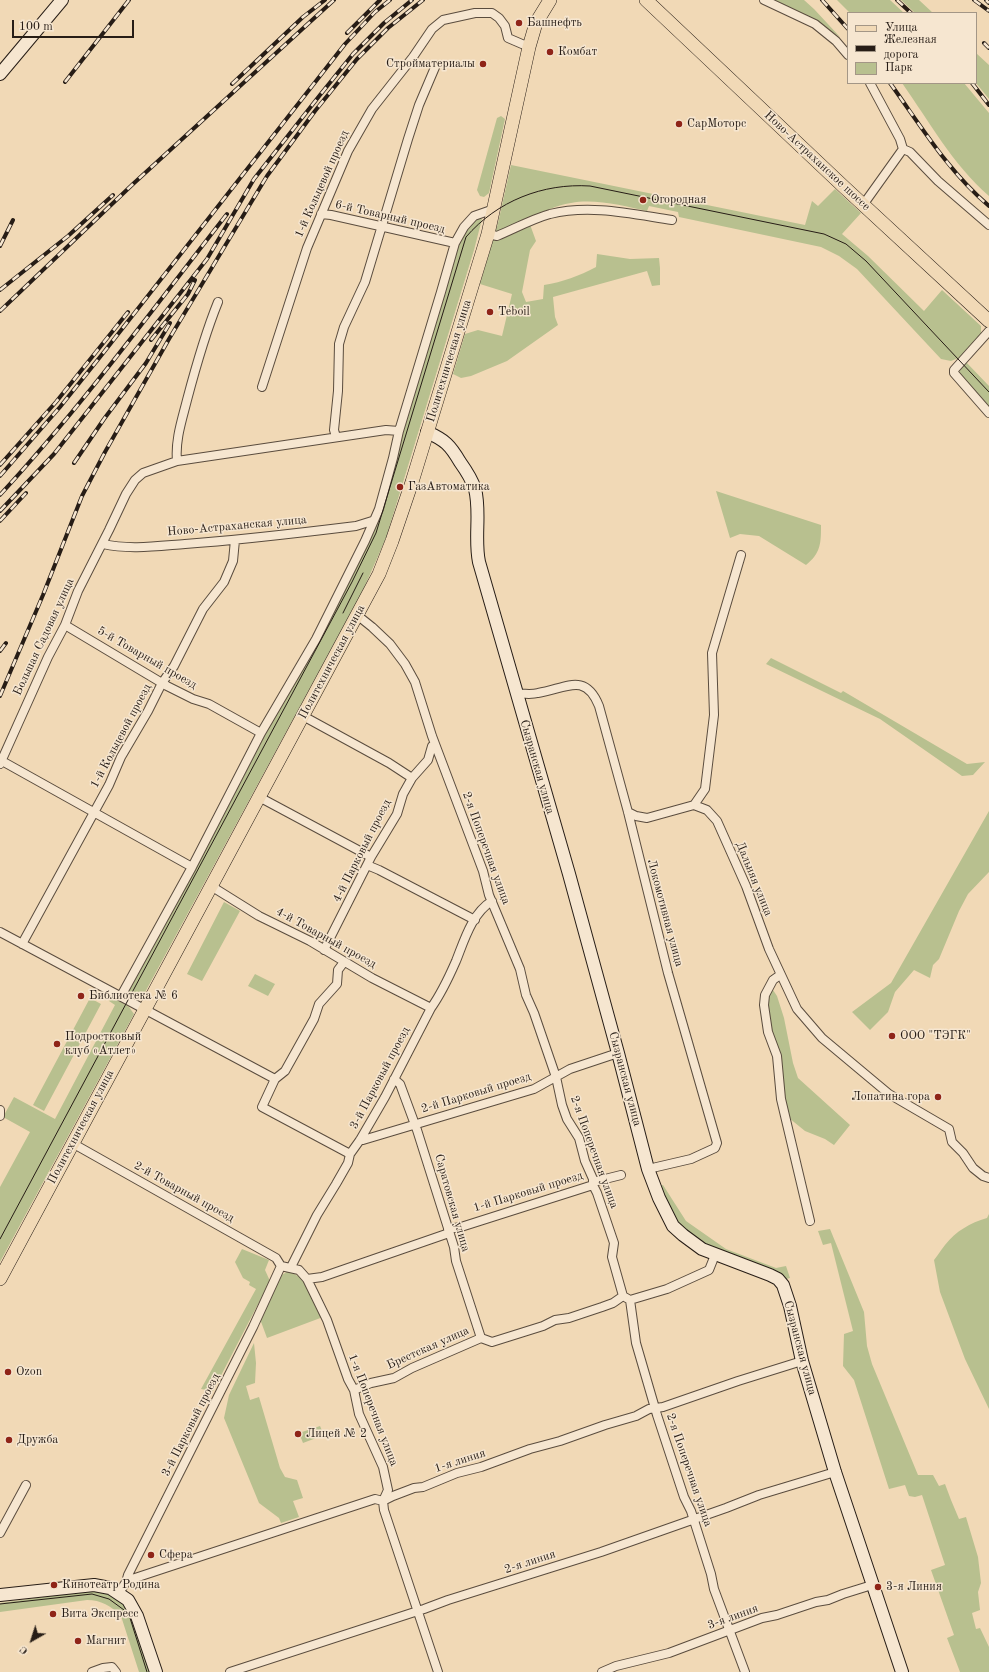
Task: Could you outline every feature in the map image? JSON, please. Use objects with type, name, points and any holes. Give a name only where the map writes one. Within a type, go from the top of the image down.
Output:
[{"type":"main road","name":"Политехническая улица","points":[[0,1279],[379,574],[392,541],[427,432],[488,234],[529,47],[536,23],[550,0]]},
{"type":"main road","name":"Ново-Астраханское шоссе","points":[[646,0],[863,205],[989,321]]},
{"type":"street","points":[[0,74],[62,0]]},
{"type":"street","points":[[764,0],[815,24],[836,41],[847,54]]},
{"type":"street","name":"1-й Кольцевой проезд","points":[[262,387],[307,248],[348,151],[372,109],[436,25],[443,20],[457,16],[475,13],[492,14],[499,18],[505,26],[508,38],[529,47]]},
{"type":"street","points":[[336,437],[334,430],[338,391],[339,344],[344,327],[365,282],[419,105],[436,65]]},
{"type":"street","points":[[871,84],[897,132],[904,149],[910,152],[938,181],[989,225]]},
{"type":"street","points":[[863,205],[904,149]]},
{"type":"street","points":[[121,996],[192,867],[261,733],[316,639],[365,541],[372,521],[379,509],[394,458],[399,432],[442,292],[455,243],[464,228],[474,216],[494,209]]},
{"type":"street","points":[[488,234],[497,236],[550,214],[583,210],[618,212],[672,220]]},
{"type":"street","name":"6-й Товарный проезд","points":[[321,214],[455,243]]},
{"type":"street","points":[[218,302],[199,355],[183,415],[177,445],[177,461],[386,430],[399,432]]},
{"type":"street","points":[[989,331],[954,370],[954,373],[989,413]]},
{"type":"street","name":"Сызранская улица","points":[[427,432],[442,439],[450,446],[475,488],[477,512],[476,548],[516,694],[569,874],[648,1169],[658,1198],[673,1226],[692,1243],[702,1249],[770,1275],[778,1279],[782,1285],[790,1306],[802,1361],[835,1472],[902,1672]]},
{"type":"street","name":"Большая Садовая улица","points":[[1,762],[48,657],[65,625],[78,591],[103,544],[126,494],[135,480],[143,473],[177,461]]},
{"type":"street","name":"Ново-Астраханская улица","points":[[103,544],[132,547],[235,540],[356,526],[372,521]]},
{"type":"street","name":"1-й Кольцевой проезд","points":[[22,944],[109,785],[121,757],[148,711],[162,683],[174,666],[203,609],[224,582],[233,561],[235,540]]},
{"type":"street","points":[[628,812],[636,816],[646,818],[694,804],[704,788],[714,715],[712,653],[741,555]]},
{"type":"street","name":"2-я Поперечная улица","points":[[357,616],[372,627],[390,644],[405,664],[415,682],[435,744],[483,871],[492,901],[520,969],[526,995],[556,1077],[567,1120],[579,1138],[585,1161],[593,1184],[598,1193],[614,1243],[612,1257],[627,1298],[636,1344],[655,1408],[709,1568],[714,1589],[745,1672]]},
{"type":"street","name":"5-й Товарный проезд","points":[[65,625],[162,683],[193,699],[209,704],[261,733]]},
{"type":"street","name":"Локомотивная улица","points":[[516,694],[524,692],[536,694],[574,684],[587,686],[595,694],[599,706],[628,812],[668,973],[717,1143],[715,1148],[691,1159],[648,1169]]},
{"type":"street","points":[[303,716],[389,763],[412,778]]},
{"type":"street","name":"4-й Парковый проезд","points":[[324,950],[366,865],[397,814],[404,794],[412,778],[428,760],[432,746],[435,744]]},
{"type":"street","points":[[1,762],[93,813],[133,833],[192,867]]},
{"type":"street","points":[[259,798],[371,857]]},
{"type":"street","name":"Дальняя улица","points":[[694,804],[707,810],[718,821],[746,886],[769,949],[797,1009],[822,1038],[889,1094],[949,1129],[952,1142],[963,1153],[973,1168],[983,1176],[989,1178]]},
{"type":"street","points":[[366,865],[379,870],[475,920]]},
{"type":"street","name":"4-й Товарный проезд","points":[[211,886],[259,916],[310,941],[372,978],[431,1008]]},
{"type":"street","name":"3-й Парковый проезд","points":[[291,1267],[317,1215],[345,1168],[350,1154],[360,1140],[437,999],[475,920],[485,906],[492,901]]},
{"type":"street","points":[[0,932],[275,1079]]},
{"type":"street","points":[[344,962],[338,970],[337,984],[319,1004],[314,1019],[285,1071],[275,1079],[262,1107],[350,1154]]},
{"type":"street","points":[[780,975],[773,980],[765,995],[764,1004],[768,1032],[777,1056],[781,1099],[810,1221]]},
{"type":"street","name":"2-й Парковый проезд","points":[[360,1140],[534,1089],[570,1069],[618,1053]]},
{"type":"street","name":"Саратовская улица","points":[[394,1079],[400,1084],[416,1124],[454,1247],[456,1261],[481,1338]]},
{"type":"street","points":[[0,1110],[0,1116]]},
{"type":"street","name":"2-й Товарный проезд","points":[[72,1144],[276,1258],[281,1266]]},
{"type":"street","name":"1-й Парковый проезд","points":[[307,1279],[322,1276],[448,1231],[621,1175]]},
{"type":"street","name":"Брестская улица","points":[[354,1390],[371,1383],[394,1378],[412,1368],[481,1338],[492,1342],[543,1326],[555,1320],[569,1318],[627,1298],[667,1289],[709,1270],[715,1254]]},
{"type":"street","points":[[281,1266],[291,1267]]},
{"type":"street","name":"3-й Парковый проезд","points":[[119,1592],[126,1582],[128,1575],[253,1327],[281,1266]]},
{"type":"street","name":"1-я Поперечная улица","points":[[291,1267],[299,1270],[307,1279],[327,1320],[348,1379],[354,1390],[359,1414],[383,1467],[388,1490],[383,1501],[384,1510],[438,1672]]},
{"type":"street","name":"1-я линия","points":[[126,1582],[327,1514],[375,1499],[383,1501],[457,1473],[481,1468],[530,1449],[560,1441],[655,1408],[663,1407],[802,1361]]},
{"type":"street","name":"2-я линия","points":[[230,1672],[448,1600],[601,1552],[759,1495],[835,1472]]},
{"type":"street","points":[[0,1533],[26,1485]]},
{"type":"street","points":[[0,1595],[94,1585],[110,1588],[119,1592],[128,1600],[137,1616],[156,1672]]},
{"type":"street","name":"3-я линия","points":[[602,1672],[616,1666],[669,1653],[762,1618],[777,1615],[816,1602],[828,1600],[872,1585]]},
{"type":"street","points":[[92,1672],[103,1668],[114,1670]]},
{"type":"green space","points":[[771,0],[804,0],[840,37],[816,22]]},
{"type":"green space","points":[[837,0],[890,0],[903,12],[849,12]]},
{"type":"green space","points":[[901,0],[919,0],[932,12],[914,12]]},
{"type":"green space","points":[[977,54],[989,65],[989,99],[977,84]]},
{"type":"green space","points":[[903,84],[965,84],[989,113],[989,196],[964,171],[942,142]]},
{"type":"green space","points":[[501,116],[505,119],[489,193],[484,197],[480,196],[477,190],[497,118]]},
{"type":"green space","points":[[511,165],[805,225],[812,201],[818,206],[835,189],[861,213],[842,234],[868,256],[924,311],[942,290],[981,326],[981,334],[961,357],[951,361],[941,359],[857,269],[839,256],[821,247],[679,217],[678,212],[649,206],[647,211],[609,203],[589,201],[565,204],[528,219],[536,241],[530,250],[522,292],[526,302],[543,299],[544,285],[571,278],[596,267],[597,254],[630,259],[659,258],[660,285],[652,286],[647,271],[553,297],[555,317],[558,325],[507,361],[471,376],[461,378],[453,374],[465,334],[478,330],[502,336],[512,294],[480,284],[498,223]]},
{"type":"green space","points":[[480,218],[482,219],[474,250],[386,538],[364,588],[143,996],[139,999],[135,999],[126,992],[231,796],[240,784],[263,736],[284,703],[381,509],[459,243],[471,225]]},
{"type":"green space","points":[[966,362],[989,386],[989,408],[961,377],[959,370]]},
{"type":"green space","points":[[716,491],[821,525],[821,537],[815,556],[806,565],[759,536],[740,534],[730,538]]},
{"type":"green space","points":[[771,658],[841,693],[843,691],[967,764],[985,762],[973,775],[962,776],[880,719],[766,664]]},
{"type":"green space","points":[[989,811],[989,872],[968,894],[959,911],[939,959],[933,965],[930,978],[914,970],[895,992],[888,1012],[870,1030],[852,1012],[891,983]]},
{"type":"green space","points":[[224,902],[240,911],[202,981],[187,974]]},
{"type":"green space","points":[[255,974],[275,984],[268,996],[248,986]]},
{"type":"green space","points":[[773,990],[777,996],[784,1018],[793,1063],[798,1078],[850,1125],[834,1145],[825,1139],[805,1131],[789,1118],[771,1032],[767,1005],[769,993]]},
{"type":"green space","points":[[90,998],[101,1004],[44,1111],[33,1105]]},
{"type":"green space","points":[[114,998],[129,1007],[134,1014],[0,1262],[0,1187],[30,1132],[3,1117],[14,1097],[55,1119],[115,1005],[109,1001]]},
{"type":"green space","points":[[663,1185],[686,1221],[726,1249],[776,1268],[786,1266],[790,1278],[783,1280],[704,1246],[677,1223],[659,1186]]},
{"type":"green space","points":[[989,1214],[989,1409],[965,1359],[940,1292],[934,1260],[954,1236],[969,1225],[987,1218]]},
{"type":"green space","points":[[830,1229],[864,1312],[867,1346],[872,1364],[918,1475],[933,1475],[939,1486],[945,1484],[959,1519],[966,1517],[978,1557],[981,1583],[978,1592],[980,1610],[972,1613],[976,1629],[980,1628],[989,1647],[989,1672],[960,1672],[947,1638],[954,1635],[931,1570],[945,1565],[922,1495],[915,1497],[909,1496],[905,1485],[889,1489],[854,1380],[843,1366],[844,1334],[853,1331],[831,1243],[823,1245],[818,1231]]},
{"type":"green space","points":[[242,1249],[269,1260],[265,1270],[270,1281],[213,1391],[201,1389],[256,1289],[249,1285],[250,1282],[243,1278],[235,1262]]},
{"type":"green space","points":[[288,1271],[295,1274],[306,1284],[323,1317],[267,1338],[260,1319],[282,1275]]},
{"type":"green space","points":[[254,1343],[256,1363],[255,1383],[246,1386],[250,1400],[259,1397],[280,1468],[285,1477],[297,1480],[303,1498],[293,1501],[299,1517],[281,1523],[279,1518],[259,1503],[224,1418],[229,1395]]},
{"type":"green space","points":[[320,1426],[324,1435],[303,1443],[299,1433]]},
{"type":"green space","points":[[94,1590],[111,1594],[128,1607],[152,1672],[139,1672],[121,1616],[101,1602],[87,1600],[0,1612],[0,1603]]},
{"type":"tram line","points":[[0,1239],[352,582],[376,533],[466,237],[478,224],[506,204],[538,191],[572,186],[590,186],[824,234],[846,244],[866,261],[989,392]]},
{"type":"tram line","points":[[343,613],[363,573]]},
{"type":"tram line","points":[[0,1604],[92,1594],[109,1599],[124,1610],[130,1618],[147,1672]]},
{"type":"railway","points":[[65,82],[129,0]]},
{"type":"railway","points":[[232,84],[303,17],[325,0]]},
{"type":"railway","points":[[0,311],[133,184],[334,0]]},
{"type":"railway","points":[[347,33],[380,0]]},
{"type":"railway","points":[[0,476],[60,407],[104,352],[345,44],[375,12],[390,0]]},
{"type":"railway","points":[[0,511],[54,454],[207,259],[254,179],[353,54],[384,23],[412,0]]},
{"type":"railway","points":[[0,696],[43,595],[82,496],[105,452],[169,339],[267,176],[315,111],[357,59],[388,28],[423,0]]},
{"type":"railway","points":[[822,0],[847,28]]},
{"type":"railway","points":[[897,0],[910,12]]},
{"type":"railway","points":[[974,0],[989,11]]},
{"type":"railway","points":[[986,0],[989,3]]},
{"type":"railway","points":[[984,43],[989,48]]},
{"type":"railway","points":[[891,84],[924,132],[948,163],[989,206]]},
{"type":"railway","points":[[973,84],[989,105]]},
{"type":"railway","points":[[0,290],[68,236],[113,195]]},
{"type":"railway","points":[[0,495],[60,427],[227,214]]},
{"type":"railway","points":[[0,246],[13,220]]},
{"type":"railway","points":[[151,340],[188,294],[195,280]]},
{"type":"railway","points":[[0,465],[56,402],[128,312]]},
{"type":"railway","points":[[74,463],[104,419],[146,363],[170,323]]},
{"type":"railway","points":[[0,521],[26,493]]},
{"type":"railway","points":[[0,651],[6,643]]},
{"type":"place","name":"Башнефть","points":[[519,23]]},
{"type":"place","name":"Комбат","points":[[550,52]]},
{"type":"place","name":"Стройматериалы","points":[[483,64]]},
{"type":"place","name":"СарМоторс","points":[[679,124]]},
{"type":"place","name":"Огородная","points":[[643,200]]},
{"type":"place","name":"Teboil","points":[[490,312]]},
{"type":"place","name":"ГазАвтоматика","points":[[400,487]]},
{"type":"place","name":"Библиотека № 6","points":[[81,996]]},
{"type":"place","name":"ООО \"ТЭГК\"","points":[[892,1036]]},
{"type":"place","name":"Подростковый клуб «Атлет»","points":[[57,1044]]},
{"type":"place","name":"Лопатина гора","points":[[938,1097]]},
{"type":"place","name":"Ozon","points":[[8,1372]]},
{"type":"place","name":"Лицей № 2","points":[[298,1434]]},
{"type":"place","name":"Дружба","points":[[9,1440]]},
{"type":"place","name":"Сфера","points":[[151,1555]]},
{"type":"place","name":"Кинотеатр Родина","points":[[54,1585]]},
{"type":"place","name":"3-я Линия","points":[[878,1587]]},
{"type":"place","name":"Вита Экспресс","points":[[53,1614]]},
{"type":"place","name":"Магнит","points":[[78,1641]]}]
